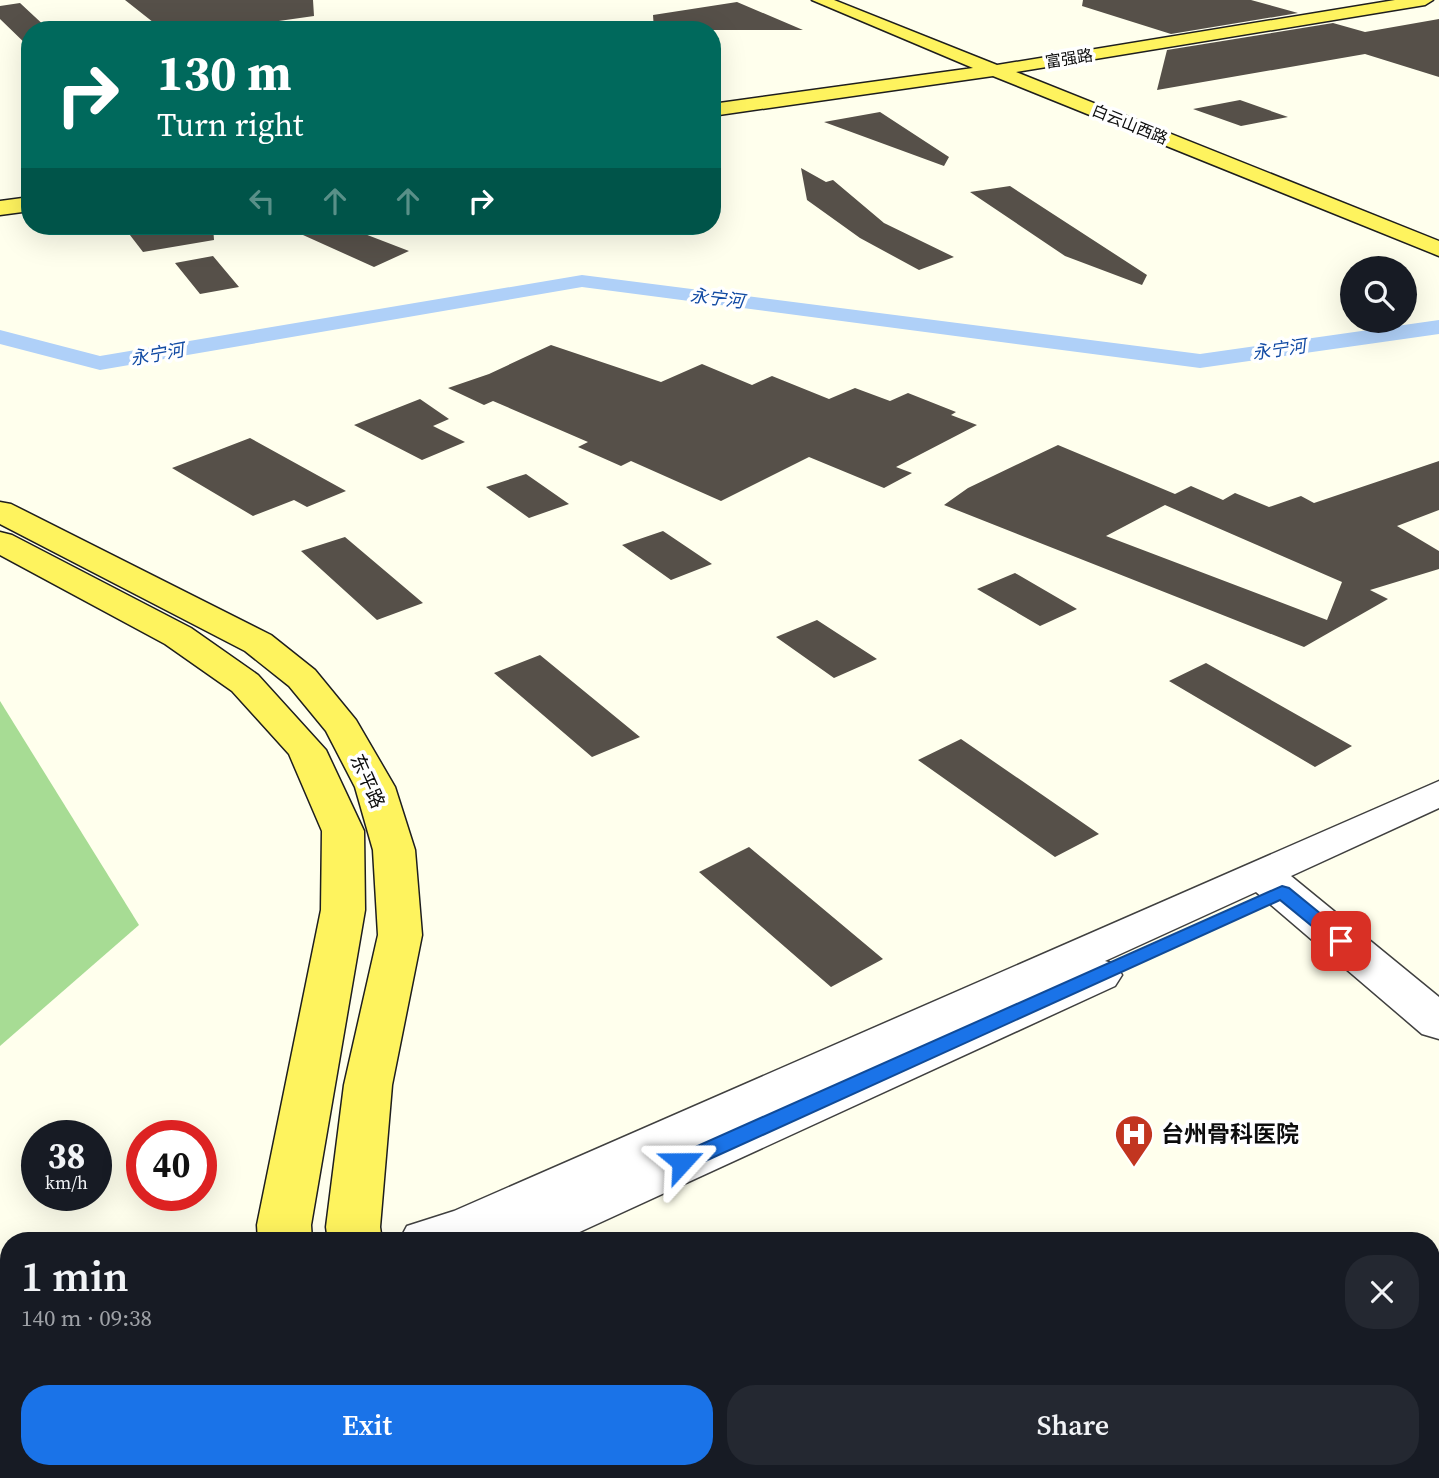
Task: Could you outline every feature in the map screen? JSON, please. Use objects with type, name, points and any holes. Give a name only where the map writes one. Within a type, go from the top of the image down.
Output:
[{"type":"main road","name":"白云山西路","points":[[820,0],[1439,232]]},
{"type":"main road","name":"白云山西路","points":[[840,0],[1439,249]]},
{"type":"main road","name":"富强路","points":[[721,101],[999,66],[1376,0]]},
{"type":"main road","name":"富强路","points":[[721,109],[1425,0]]},
{"type":"main road","points":[[0,199],[21,196]]},
{"type":"main road","points":[[0,208],[21,205]]},
{"type":"main road","name":"东平路","points":[[0,511],[258,643],[302,678],[343,728],[375,787],[394,850],[400,935],[368,1085],[354,1232]]},
{"type":"main road","points":[[0,542],[178,636],[246,682],[307,750],[343,831],[343,910],[284,1232]]},
{"type":"street","points":[[526,1232],[1271,882],[1439,793]]},
{"type":"street","points":[[455,1232],[1271,882],[1439,821]]},
{"type":"street","points":[[1271,882],[1439,1022]]},
{"type":"green space","points":[[0,701],[139,925],[0,1046]]},
{"type":"building","points":[[125,0],[313,0],[314,16],[278,21],[152,21]]},
{"type":"building","points":[[1083,0],[1251,0],[1298,13],[1171,34],[1082,6]]},
{"type":"building","points":[[737,2],[803,30],[721,30],[721,21],[653,21],[653,15]]},
{"type":"building","points":[[20,3],[39,21],[21,21],[21,39],[0,19],[0,6]]},
{"type":"building","points":[[1439,19],[1439,77],[1365,54],[1157,90],[1167,50],[1333,23],[1365,32]]},
{"type":"building","points":[[1240,100],[1288,117],[1241,126],[1193,109]]},
{"type":"building","points":[[880,112],[949,157],[944,166],[824,122]]},
{"type":"building","points":[[801,168],[826,182],[833,180],[884,223],[954,257],[919,270],[860,238],[807,200]]},
{"type":"building","points":[[1010,186],[1147,275],[1142,285],[1065,256],[970,192]]},
{"type":"building","points":[[130,235],[214,235],[214,240],[143,252]]},
{"type":"building","points":[[303,235],[367,235],[409,251],[374,267]]},
{"type":"building","points":[[213,256],[239,287],[200,294],[175,263]]},
{"type":"building","points":[[551,345],[661,382],[702,364],[752,385],[772,376],[829,399],[855,388],[890,401],[908,393],[956,412],[951,415],[977,425],[896,467],[912,473],[884,488],[809,457],[721,501],[631,461],[621,466],[578,447],[588,442],[493,401],[484,405],[448,388],[489,374]]},
{"type":"building","points":[[420,399],[449,419],[433,426],[465,442],[422,460],[354,425]]},
{"type":"building","points":[[250,438],[346,491],[307,507],[294,500],[253,516],[172,468]]},
{"type":"building","points":[[1058,445],[1175,494],[1191,486],[1223,500],[1235,493],[1269,507],[1301,496],[1314,503],[1439,461],[1439,510],[1397,526],[1439,551],[1439,569],[1370,590],[1388,599],[1304,647],[944,505],[968,488]],"holes":[[[1165,505],[1342,582],[1327,620],[1106,536]]]},
{"type":"building","points":[[526,474],[569,504],[529,518],[486,487]]},
{"type":"building","points":[[663,531],[712,564],[671,580],[622,545]]},
{"type":"building","points":[[345,537],[423,603],[377,620],[301,551]]},
{"type":"building","points":[[1015,573],[1077,609],[1040,626],[977,589]]},
{"type":"building","points":[[817,620],[877,659],[834,678],[776,637]]},
{"type":"building","points":[[540,655],[640,737],[592,757],[494,673]]},
{"type":"building","points":[[1206,663],[1352,746],[1315,767],[1169,681]]},
{"type":"building","points":[[961,739],[1099,834],[1055,857],[918,760]]},
{"type":"building","points":[[749,847],[883,959],[831,987],[699,872]]},
{"type":"waterway","name":"永宁河","points":[[0,337],[100,363],[582,281],[1200,361],[1439,327]]},
{"type":"place","name":"台州骨科医院","points":[[1134,1168]]},
{"type":"route","points":[[682,1162],[1282,892],[1341,941]]}]
